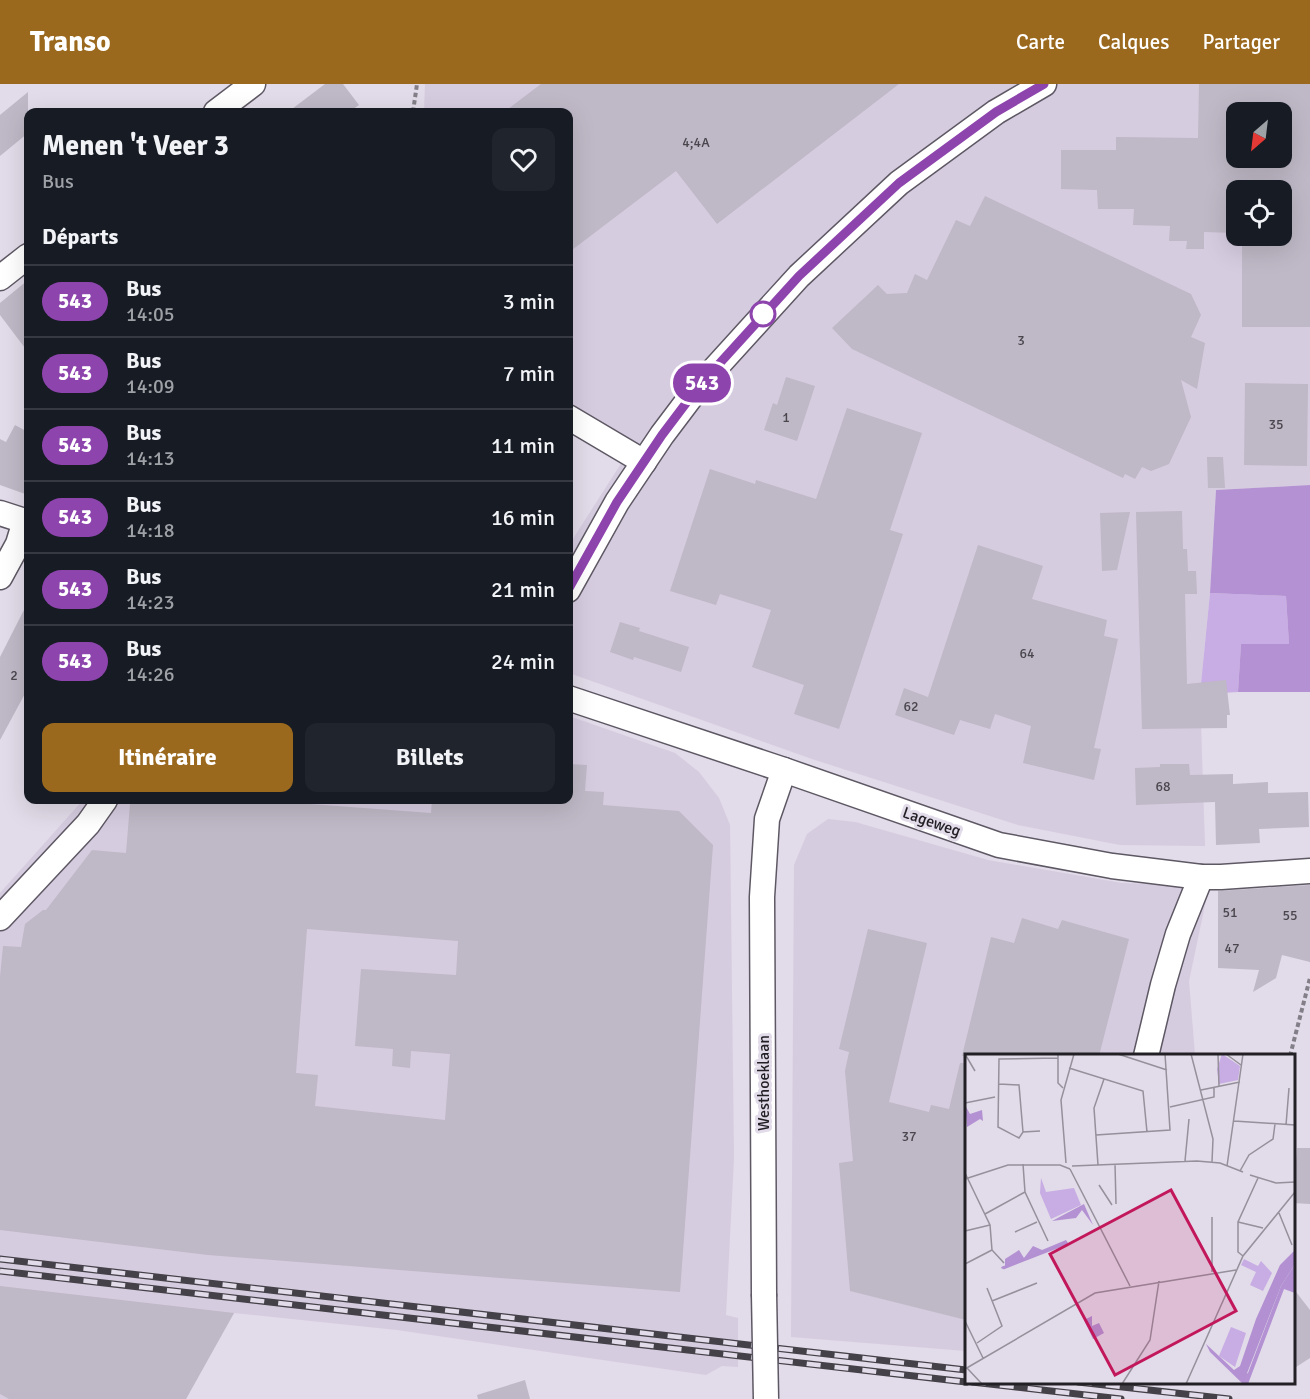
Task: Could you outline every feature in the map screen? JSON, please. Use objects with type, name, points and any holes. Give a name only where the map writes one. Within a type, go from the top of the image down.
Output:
[{"type":"street","points":[[221,108],[253,84]]},
{"type":"street","points":[[573,581],[617,502],[699,386],[799,276],[855,222],[908,176],[996,112],[1044,84]]},
{"type":"street","points":[[0,278],[24,259]]},
{"type":"street","points":[[573,420],[644,462]]},
{"type":"street","points":[[0,513],[24,521]]},
{"type":"street","points":[[0,577],[24,529]]},
{"type":"street","name":"Lageweg","points":[[573,700],[999,845],[1112,866],[1201,877],[1310,871]]},
{"type":"street","name":"Westhoeklaan","points":[[766,1399],[762,897],[767,819],[784,770]]},
{"type":"street","points":[[0,918],[88,824],[102,804]]},
{"type":"street","points":[[1147,1054],[1175,944],[1201,877]]},
{"type":"path","points":[[414,108],[417,84]]},
{"type":"path","points":[[1291,1054],[1310,978]]},
{"type":"shaded area","points":[[425,84],[1310,84],[1310,485],[1216,490],[1210,593],[1200,694],[1205,846],[1120,845],[1018,825],[812,759],[573,674],[573,539],[631,448],[573,412],[573,108],[424,108]]},
{"type":"shaded area","points":[[1310,485],[1310,692],[1238,692],[1241,644],[1289,644],[1286,596],[1210,593],[1216,490]]},
{"type":"shaded area","points":[[1210,593],[1286,596],[1289,644],[1241,644],[1238,692],[1200,694]]},
{"type":"shaded area","points":[[573,717],[675,753],[699,772],[719,798],[730,825],[734,1158],[726,1315],[738,1318],[738,1367],[722,1366],[706,1375],[397,1330],[234,1313],[186,1399],[0,1399],[0,893],[79,804],[573,804]]},
{"type":"shaded area","points":[[828,819],[855,822],[988,860],[1122,883],[1209,886],[1189,981],[1195,1054],[965,1054],[965,1351],[791,1337],[794,865],[807,834]]},
{"type":"building","points":[[325,84],[343,84],[359,105],[355,108],[293,108]]},
{"type":"building","points":[[541,84],[899,84],[717,224],[676,171],[573,249],[573,108],[509,108]]},
{"type":"building","points":[[1199,84],[1310,84],[1310,327],[1242,327],[1242,246],[1292,246],[1292,180],[1226,180],[1226,233],[1204,232],[1204,249],[1186,249],[1187,241],[1169,241],[1170,226],[1133,225],[1134,209],[1098,209],[1097,190],[1061,189],[1061,150],[1116,150],[1116,137],[1198,138]]},
{"type":"building","points":[[28,92],[28,108],[24,108],[24,136],[0,156],[0,115]]},
{"type":"building","points":[[985,196],[1191,294],[1201,315],[1191,337],[1205,343],[1197,389],[1181,380],[1191,417],[1169,464],[1151,471],[1142,467],[1135,479],[1125,474],[1123,478],[852,349],[832,328],[878,285],[887,294],[907,293],[915,274],[927,280],[956,220],[970,226]]},
{"type":"building","points":[[24,283],[24,347],[0,315],[0,303]]},
{"type":"building","points":[[786,377],[815,386],[797,441],[764,430],[773,403],[777,405]]},
{"type":"building","points":[[1245,383],[1308,384],[1307,466],[1244,465]]},
{"type":"building","points":[[847,408],[922,433],[890,530],[903,534],[839,729],[794,714],[804,685],[752,667],[771,610],[720,594],[716,605],[670,591],[710,469],[755,484],[756,480],[816,499]]},
{"type":"building","points":[[15,425],[24,430],[24,494],[0,485],[0,439],[6,442]]},
{"type":"building","points":[[1207,457],[1223,457],[1225,488],[1208,488]]},
{"type":"building","points":[[1182,511],[1183,549],[1187,549],[1188,571],[1196,571],[1197,594],[1185,594],[1187,684],[1226,680],[1230,715],[1227,715],[1227,728],[1142,729],[1136,512]]},
{"type":"building","points":[[1130,512],[1117,570],[1102,571],[1100,513]]},
{"type":"building","points":[[978,545],[1043,566],[1032,599],[1107,620],[1104,636],[1118,639],[1094,748],[1101,749],[1094,780],[1023,763],[1031,726],[995,714],[990,729],[960,720],[954,735],[895,715],[904,688],[928,697]]},
{"type":"building","points":[[24,610],[24,695],[0,740],[0,657]]},
{"type":"building","points":[[620,622],[640,628],[639,631],[689,647],[681,672],[610,652]]},
{"type":"building","points":[[573,764],[587,765],[585,791],[604,792],[603,805],[679,811],[713,845],[680,1292],[208,1255],[0,1230],[0,977],[3,946],[21,947],[25,924],[46,910],[92,850],[126,853],[130,804],[310,804],[431,813],[432,804],[573,804]],"holes":[[[307,929],[458,941],[456,975],[361,969],[355,1046],[393,1049],[392,1066],[410,1068],[411,1051],[450,1054],[445,1120],[315,1106],[318,1075],[296,1073]]]},
{"type":"building","points":[[1160,764],[1189,764],[1190,775],[1233,774],[1233,784],[1268,782],[1268,793],[1308,792],[1309,827],[1259,829],[1260,843],[1216,845],[1215,802],[1136,805],[1135,768],[1160,767]]},
{"type":"building","points":[[1310,885],[1310,962],[1282,955],[1276,978],[1253,992],[1259,970],[1218,968],[1218,891]]},
{"type":"building","points":[[1022,918],[1058,929],[1062,920],[1129,939],[1100,1054],[965,1054],[962,1056],[991,937],[1014,943]]},
{"type":"building","points":[[868,929],[927,943],[889,1102],[929,1112],[931,1105],[949,1109],[960,1063],[965,1063],[965,1320],[850,1291],[839,1163],[853,1161],[845,1071],[849,1052],[839,1049]]},
{"type":"building","points":[[1297,1148],[1310,1148],[1310,1204],[1295,1203]]},
{"type":"building","points":[[0,1286],[234,1313],[186,1399],[9,1399],[0,1394]]},
{"type":"building","points":[[1295,1291],[1310,1310],[1310,1358],[1295,1368]]},
{"type":"building","points":[[525,1380],[530,1399],[478,1399],[477,1395]]},
{"type":"railway","points":[[0,1259],[965,1370]]},
{"type":"railway","points":[[0,1271],[965,1382]]},
{"type":"railway","points":[[990,1384],[1121,1399]]},
{"type":"railway","points":[[1096,1384],[1229,1399]]},
{"type":"bus line","name":"543","points":[[573,581],[617,502],[662,435],[699,386],[799,276],[899,183],[996,112],[1044,84]]}]
